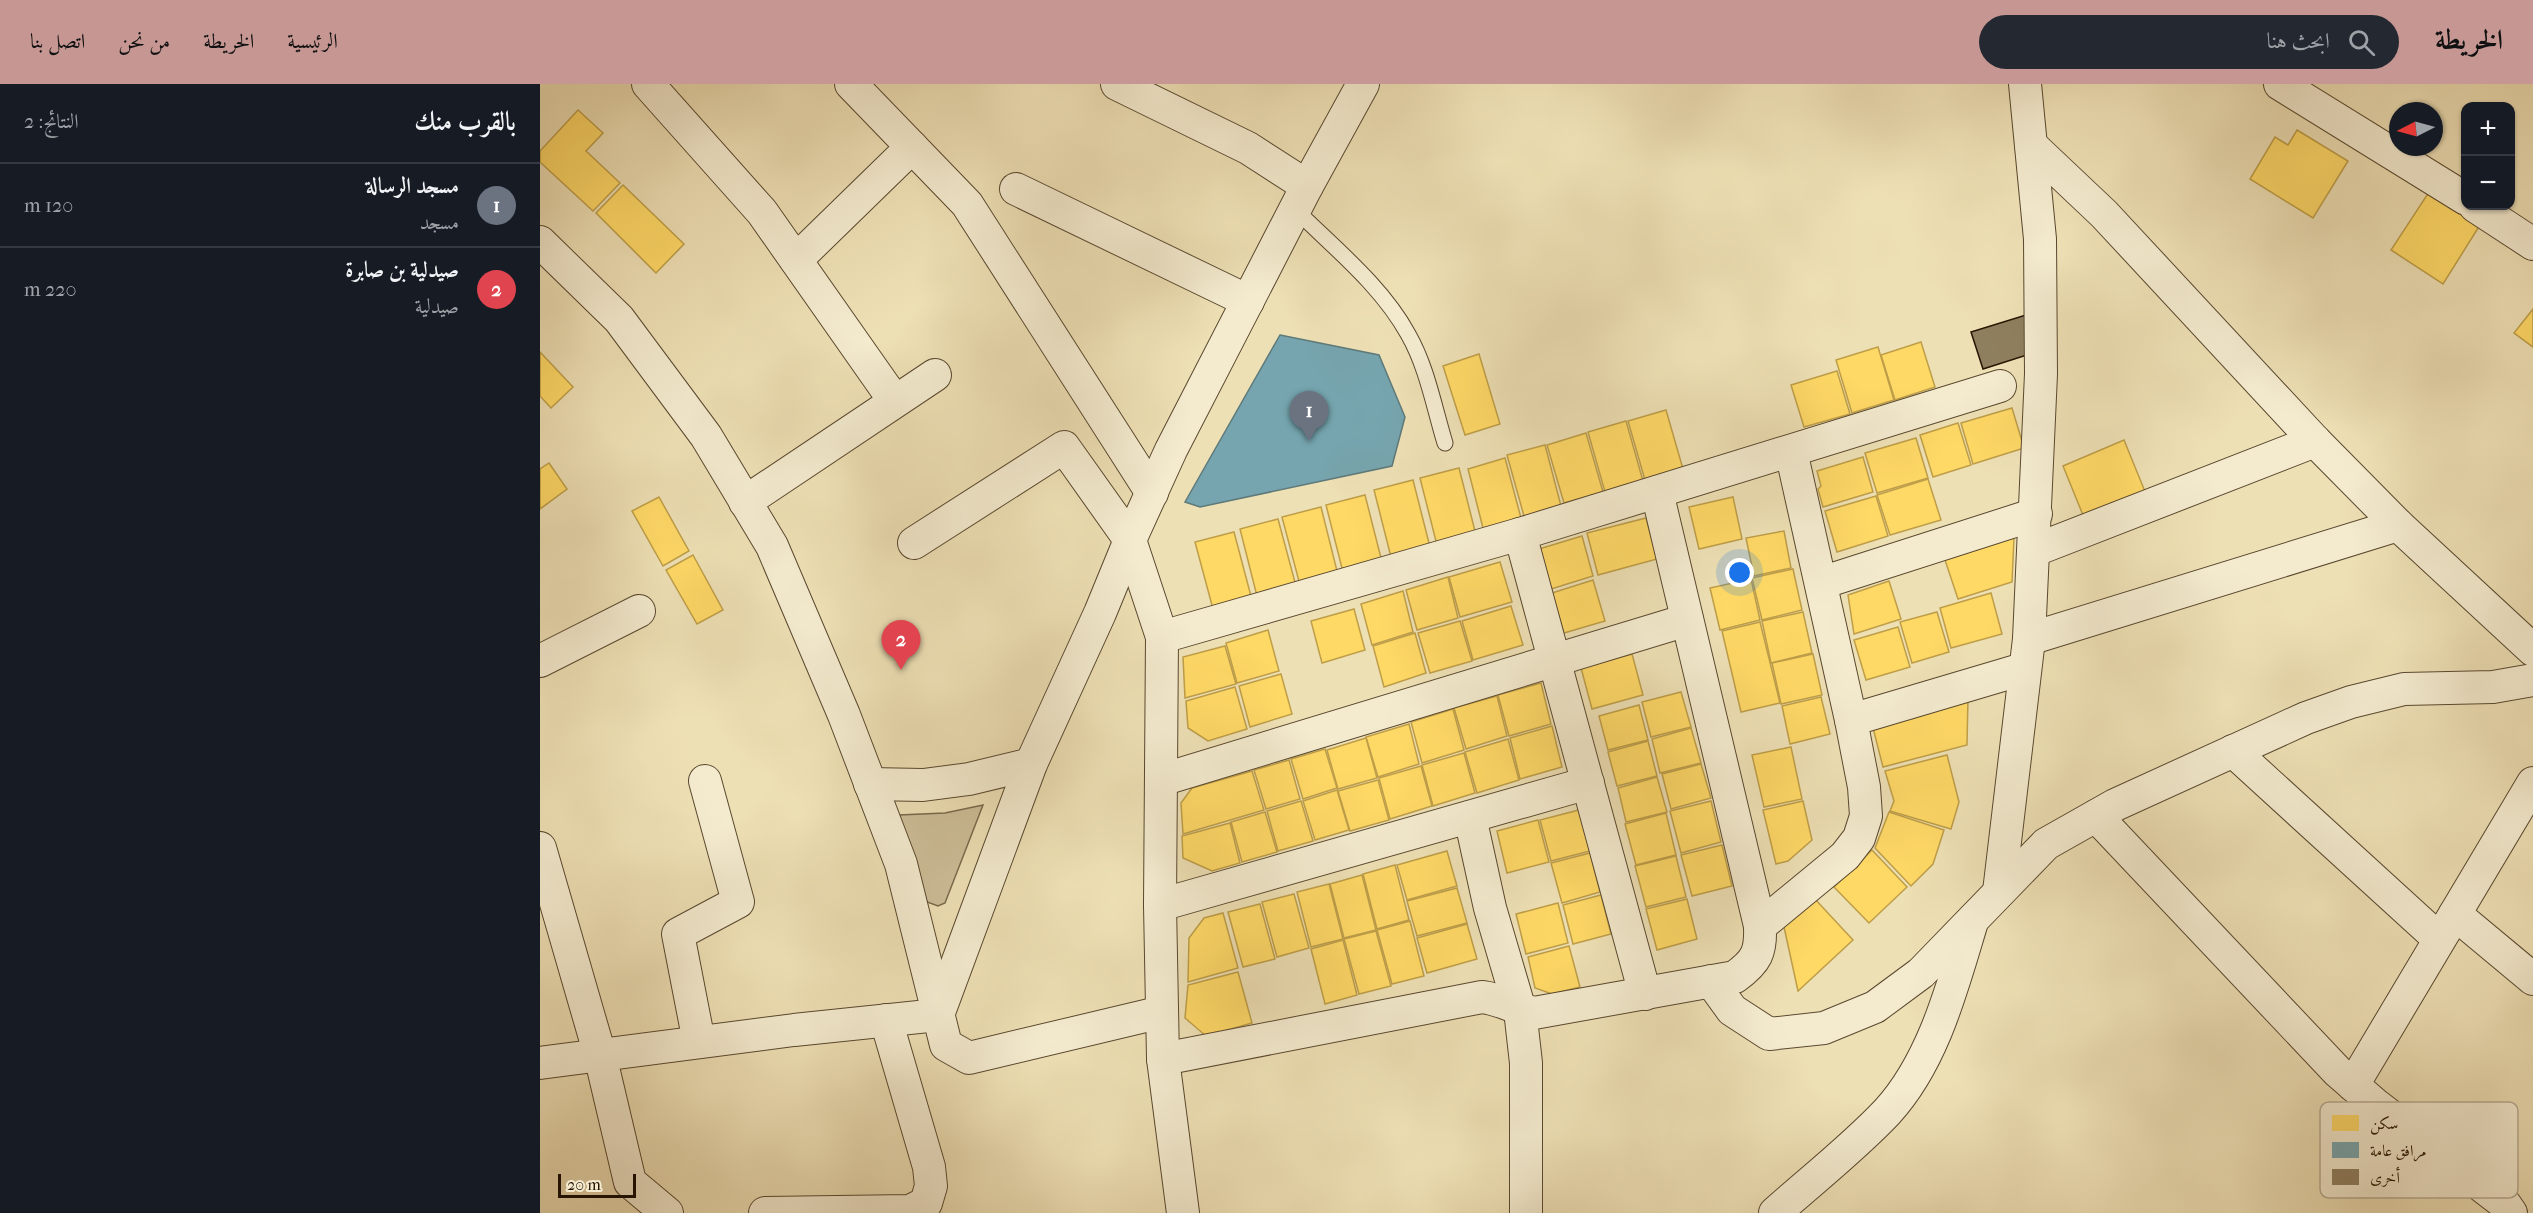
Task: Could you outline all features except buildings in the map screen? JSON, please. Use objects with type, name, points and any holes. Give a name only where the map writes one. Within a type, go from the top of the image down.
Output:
[{"type":"street","points":[[648,84],[762,212],[894,400]]},
{"type":"street","points":[[851,84],[967,204],[1152,493]]},
{"type":"street","points":[[1118,84],[1248,148],[1301,198]]},
{"type":"street","points":[[938,1015],[1031,764],[1171,450],[1301,198],[1363,84]]},
{"type":"street","points":[[1999,892],[2026,654],[2035,550],[2042,374],[2040,250],[2025,84]]},
{"type":"street","points":[[2280,84],[2461,196]]},
{"type":"street","points":[[2031,145],[2104,214],[2315,441],[2398,525],[2533,650]]},
{"type":"street","points":[[796,260],[912,147]]},
{"type":"street","points":[[1016,189],[1248,301]]},
{"type":"street","points":[[2481,210],[2533,244]]},
{"type":"street","points":[[540,242],[619,319],[706,436],[772,546],[844,715],[902,864],[946,1045],[969,1058],[1162,1012]]},
{"type":"street","points":[[745,502],[894,400],[935,375]]},
{"type":"street","points":[[1162,637],[1520,534],[2000,386]]},
{"type":"street","points":[[2035,550],[2315,441]]},
{"type":"street","points":[[914,543],[1064,447],[1130,540],[1162,637],[1160,905],[1163,1059],[1183,1213]]},
{"type":"street","points":[[1760,926],[1845,856],[1859,838],[1866,816],[1865,796],[1851,720],[1791,451]]},
{"type":"street","points":[[1163,1059],[1482,997],[1496,999],[1520,1010],[1534,1013],[1735,977],[1750,966],[1761,947],[1760,926],[1657,492]]},
{"type":"street","points":[[1821,583],[2036,513]]},
{"type":"street","points":[[1851,720],[2026,654],[2398,525]]},
{"type":"street","points":[[1520,534],[1645,994]]},
{"type":"street","points":[[540,661],[639,611]]},
{"type":"street","points":[[1161,780],[1687,620]]},
{"type":"street","points":[[1712,981],[1732,1010],[1769,1034],[1824,1028],[1875,1007],[1920,973],[2046,844],[2096,816],[2306,718],[2351,702],[2404,688],[2493,687],[2533,680]]},
{"type":"street","points":[[2233,751],[2447,927],[2533,979]]},
{"type":"street","points":[[870,784],[923,785],[969,778],[1031,764]]},
{"type":"street","points":[[699,1042],[678,934],[738,902],[705,781]]},
{"type":"street","points":[[1160,905],[1588,783]]},
{"type":"street","points":[[2353,1085],[2533,783]]},
{"type":"street","points":[[2096,816],[2353,1085],[2375,1102]]},
{"type":"street","points":[[1470,817],[1490,908],[1520,1010],[1526,1063],[1526,1213]]},
{"type":"street","points":[[540,848],[600,1055],[630,1182],[667,1213]]},
{"type":"street","points":[[1775,1213],[1888,1111],[1920,1064],[1950,994],[1973,918]]},
{"type":"street","points":[[540,1063],[699,1042],[938,1015]]},
{"type":"street","points":[[765,1213],[910,1211],[926,1203],[930,1186],[929,1167],[886,1020]]},
{"type":"street","points":[[2498,1198],[2511,1213]]},
{"type":"lane","points":[[1301,198],[1380,293],[1409,335],[1421,364],[1445,443]]},
{"type":"shaded area","points":[[983,805],[945,903],[938,906],[927,902],[899,815],[945,813]]},
{"type":"place","name":"مسجد الرسالة","points":[[1309,441]]},
{"type":"place","name":"صيدلية بن صابرة","points":[[901,670]]}]
